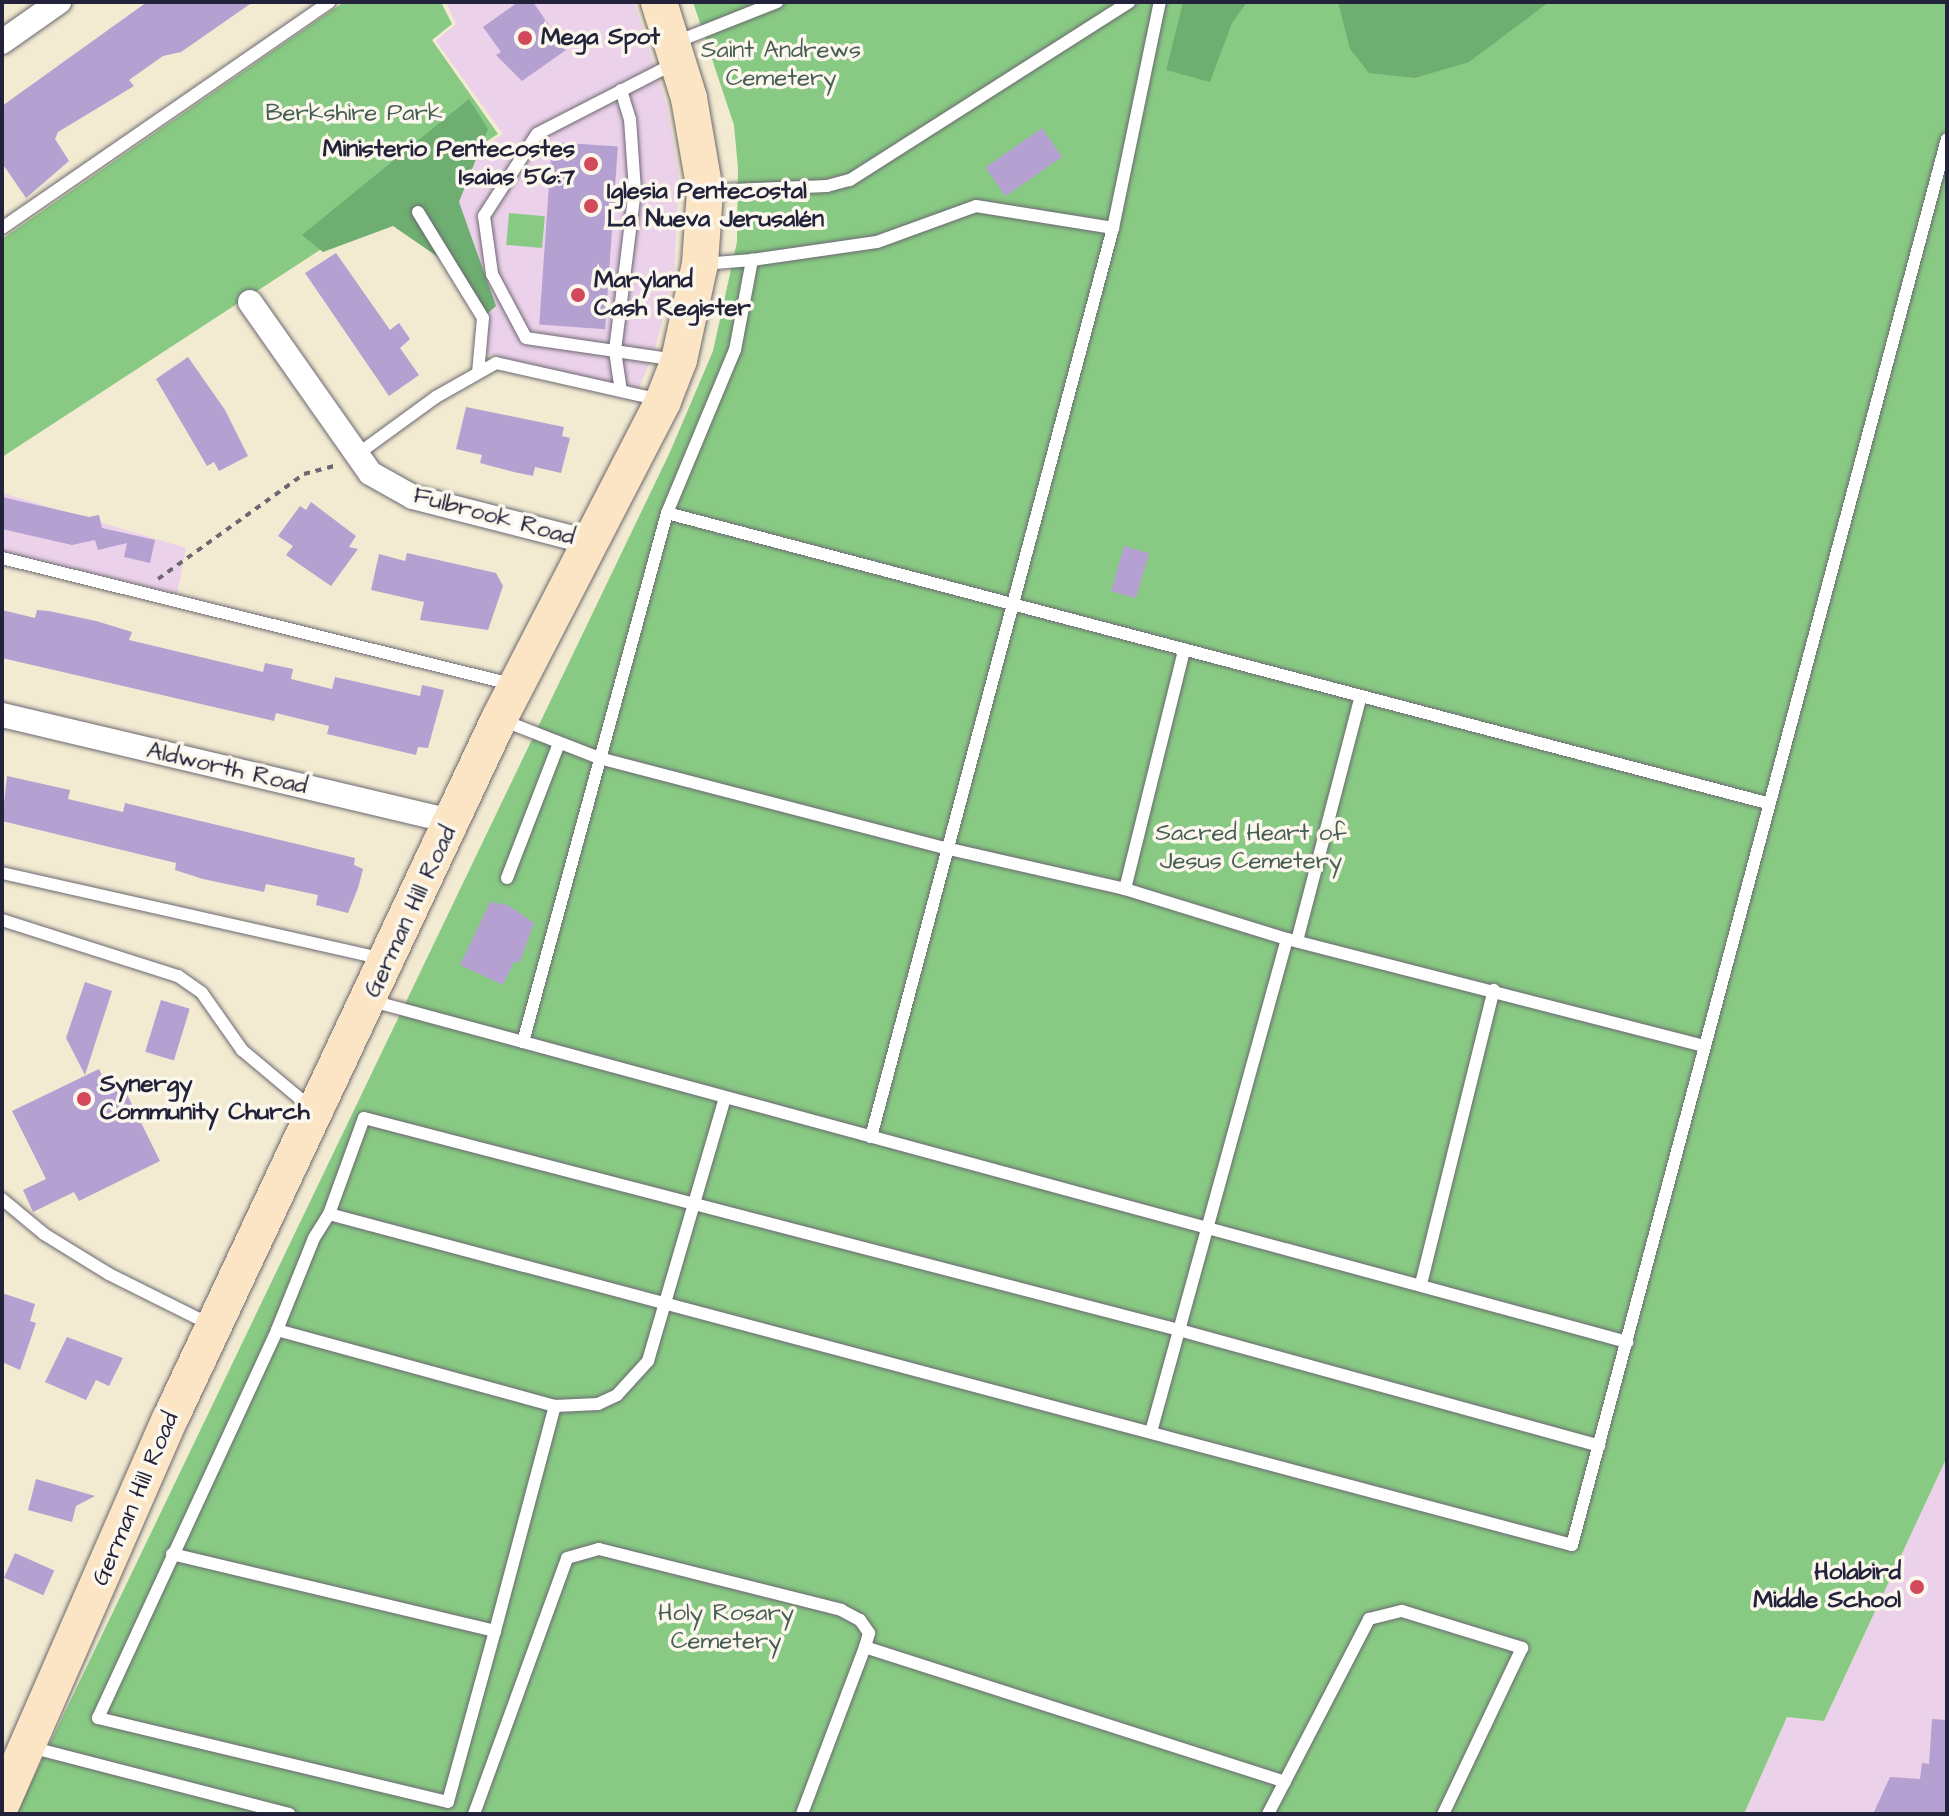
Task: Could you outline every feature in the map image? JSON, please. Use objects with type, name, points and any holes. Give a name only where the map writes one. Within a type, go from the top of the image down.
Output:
[{"type":"street","points":[[2,42],[59,2]]},
{"type":"street","name":"German Hill Road","points":[[2,1803],[30,1747],[214,1326],[499,719],[592,543],[663,401],[679,360],[700,264],[705,191],[676,52],[659,2]]},
{"type":"street","name":"Fulbrook Road","points":[[250,302],[355,456],[370,473],[413,497],[592,543]]},
{"type":"street","name":"Aldworth Road","points":[[2,715],[453,822]]},
{"type":"lane","points":[[2,228],[330,2]]},
{"type":"lane","points":[[679,360],[526,338],[492,274],[484,216],[537,134],[621,90],[676,52],[777,2]]},
{"type":"lane","points":[[705,191],[827,186],[850,180],[1129,2]]},
{"type":"lane","points":[[871,1137],[945,848],[1113,228],[1160,2]]},
{"type":"lane","points":[[621,90],[630,119],[635,190],[615,351],[621,391]]},
{"type":"lane","points":[[329,1214],[1572,1545],[1767,803],[1947,139]]},
{"type":"lane","points":[[700,264],[752,260],[877,242],[976,206],[1113,228]]},
{"type":"lane","points":[[418,212],[483,318],[478,373]]},
{"type":"lane","points":[[523,1042],[667,513],[735,350],[752,260]]},
{"type":"lane","points":[[355,456],[496,363],[663,401]]},
{"type":"lane","points":[[667,513],[1012,602],[1360,699],[1767,803]]},
{"type":"lane","points":[[2,558],[516,686]]},
{"type":"lane","points":[[1125,889],[1184,651]]},
{"type":"lane","points":[[1151,1432],[1360,699]]},
{"type":"lane","points":[[499,719],[599,758],[945,848],[1125,889],[1292,940],[1703,1046]]},
{"type":"lane","points":[[507,878],[559,743]]},
{"type":"lane","points":[[2,873],[387,960]]},
{"type":"lane","points":[[2,920],[178,976],[202,993],[242,1050],[316,1112]]},
{"type":"lane","points":[[1421,1284],[1494,990]]},
{"type":"lane","points":[[369,1000],[1627,1342]]},
{"type":"lane","points":[[277,1330],[555,1406],[598,1404],[617,1395],[648,1361],[725,1098]]},
{"type":"lane","points":[[555,1406],[448,1802],[98,1718],[277,1330],[314,1238],[329,1214],[364,1118],[1179,1330],[1599,1446]]},
{"type":"lane","points":[[2,1199],[44,1234],[109,1274],[214,1326]]},
{"type":"lane","points":[[474,1814],[567,1558],[582,1550],[599,1549],[841,1610],[860,1620],[869,1633],[865,1647],[802,1814]]},
{"type":"lane","points":[[172,1554],[495,1631]]},
{"type":"lane","points":[[1268,1814],[1369,1619],[1402,1611],[1522,1648],[1443,1814]]},
{"type":"lane","points":[[865,1647],[1285,1782]]},
{"type":"lane","points":[[30,1747],[289,1814]]},
{"type":"path","points":[[146,593],[161,574],[304,474],[355,456]]},
{"type":"shaded area","points":[[446,2],[634,2],[667,106],[679,177],[674,277],[654,352],[637,393],[488,354],[487,312],[432,182],[503,134],[436,41],[456,24]]},
{"type":"shaded area","points":[[2,493],[186,548],[177,594],[2,552]]},
{"type":"shaded area","name":"Holabird Middle School","points":[[1947,1457],[1947,1814],[1744,1814],[1787,1717],[1824,1721]]},
{"type":"green space","name":"Berkshire Park","points":[[344,2],[441,2],[452,24],[432,40],[498,134],[2,457],[2,239]]},
{"type":"green space","name":"Sacred Heart of Jesus Cemetery","points":[[693,2],[1947,2],[1947,1457],[1824,1721],[1787,1717],[1744,1814],[16,1814],[670,452],[713,351],[737,242],[738,168],[734,125]]},
{"type":"green space","points":[[1183,2],[1247,2],[1232,23],[1210,82],[1166,70]]},
{"type":"green space","points":[[1338,2],[1549,2],[1469,62],[1415,78],[1369,73],[1350,49]]},
{"type":"green space","points":[[469,99],[488,129],[459,202],[496,306],[480,320],[438,257],[393,226],[323,252],[302,235]]},
{"type":"green space","points":[[509,213],[545,216],[542,248],[506,245]]},
{"type":"building","points":[[147,2],[253,2],[181,52],[163,56],[129,80],[134,86],[58,132],[55,139],[69,161],[26,198],[2,163],[2,106]]},
{"type":"building","name":"Mega Spot","points":[[518,2],[533,2],[566,50],[522,81],[496,55],[501,52],[483,27]]},
{"type":"building","points":[[1042,128],[1062,157],[1006,196],[985,168]]},
{"type":"building","points":[[552,142],[618,147],[605,329],[539,325]]},
{"type":"building","points":[[336,253],[390,330],[399,323],[410,339],[400,348],[419,375],[389,396],[305,273]]},
{"type":"building","points":[[188,357],[225,410],[248,456],[219,471],[214,462],[207,466],[156,379]]},
{"type":"building","points":[[466,407],[564,427],[562,436],[570,438],[561,473],[535,467],[533,476],[514,472],[480,463],[482,455],[456,449]]},
{"type":"building","points":[[2,497],[89,517],[99,515],[102,528],[155,540],[150,563],[124,557],[127,543],[98,550],[95,540],[72,545],[2,529]]},
{"type":"building","points":[[311,502],[356,536],[349,547],[358,549],[331,586],[286,555],[293,546],[278,536],[300,506],[306,510]]},
{"type":"building","points":[[1124,546],[1149,553],[1136,598],[1111,591]]},
{"type":"building","points":[[407,553],[496,573],[503,586],[488,630],[420,620],[424,602],[371,590],[379,554],[405,561]]},
{"type":"building","points":[[2,610],[35,618],[37,610],[49,611],[96,621],[132,632],[129,640],[263,672],[265,663],[293,669],[291,679],[332,689],[335,677],[420,696],[422,685],[444,690],[428,748],[418,747],[416,755],[327,734],[329,726],[276,713],[274,721],[2,658]]},
{"type":"building","points":[[7,776],[70,790],[68,799],[123,812],[125,803],[355,858],[354,865],[363,869],[358,888],[348,913],[316,905],[318,895],[266,884],[264,892],[203,879],[175,870],[176,863],[2,821]]},
{"type":"building","points":[[490,902],[508,905],[534,923],[520,962],[514,962],[503,985],[460,965]]},
{"type":"building","points":[[85,982],[112,991],[85,1075],[66,1038]]},
{"type":"building","points":[[161,1000],[190,1009],[174,1060],[145,1052]]},
{"type":"building","name":"Synergy Community Church","points":[[99,1069],[107,1086],[120,1080],[160,1161],[79,1201],[74,1192],[33,1212],[23,1190],[46,1179],[12,1111]]},
{"type":"building","points":[[2,1293],[35,1304],[30,1321],[36,1323],[20,1370],[2,1362]]},
{"type":"building","points":[[67,1337],[123,1358],[109,1386],[96,1380],[86,1400],[45,1382]]},
{"type":"building","points":[[36,1479],[95,1496],[76,1506],[72,1522],[28,1510]]},
{"type":"building","points":[[15,1553],[54,1570],[43,1595],[4,1578]]},
{"type":"building","points":[[1932,1719],[1947,1720],[1947,1814],[1873,1814],[1890,1777],[1920,1779],[1922,1763],[1929,1764]]},
{"type":"place","name":"Mega Spot","points":[[525,38]]},
{"type":"place","name":"Ministerio Pentecostes Isaias 56:7","points":[[591,164]]},
{"type":"place","name":"Iglesia Pentecostal La Nueva Jerusalén","points":[[591,206]]},
{"type":"place","name":"Maryland Cash Register","points":[[578,295]]},
{"type":"place","name":"Synergy Community Church","points":[[84,1099]]},
{"type":"place","name":"Holabird Middle School","points":[[1917,1587]]},
{"type":"park label","name":"Saint Andrews Cemetery","points":[[781,65]]},
{"type":"park label","name":"Holy Rosary Cemetery","points":[[726,1628]]}]
